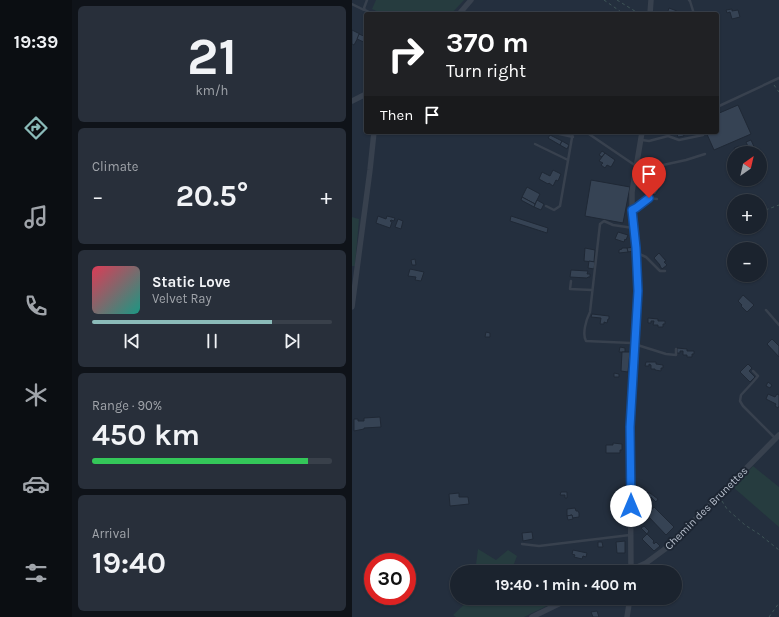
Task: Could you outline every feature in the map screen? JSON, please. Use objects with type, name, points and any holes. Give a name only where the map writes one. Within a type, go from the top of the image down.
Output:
[{"type":"street","points":[[461,12],[471,0]]},
{"type":"street","points":[[648,12],[651,0]]},
{"type":"street","points":[[352,101],[364,95]]},
{"type":"street","points":[[352,307],[374,134]]},
{"type":"street","points":[[629,565],[631,535],[630,427],[638,291],[632,192],[642,134]]},
{"type":"street","name":"Chemin des Brunettes","points":[[642,565],[665,549],[777,437]]},
{"type":"street","points":[[532,617],[557,605]]},
{"type":"street","points":[[628,617],[629,605]]},
{"type":"lane","points":[[365,10],[364,8],[367,0]]},
{"type":"lane","points":[[689,0],[693,12]]},
{"type":"lane","points":[[352,4],[369,12]]},
{"type":"lane","points":[[719,106],[779,78]]},
{"type":"lane","points":[[559,134],[572,137]]},
{"type":"lane","points":[[546,206],[554,210],[560,206],[573,134]]},
{"type":"lane","points":[[589,134],[640,170],[686,160],[705,154]]},
{"type":"lane","points":[[641,140],[650,141],[668,136],[679,140],[703,135]]},
{"type":"lane","points":[[535,144],[568,160]]},
{"type":"lane","points":[[632,210],[649,198],[657,199]]},
{"type":"lane","points":[[634,228],[613,225],[604,221],[600,224],[590,312],[586,319],[586,341],[631,343],[666,354],[676,355],[676,348]]},
{"type":"lane","points":[[636,253],[646,256],[660,272],[665,271]]},
{"type":"lane","points":[[571,281],[570,289],[592,290]]},
{"type":"lane","points":[[766,310],[779,325]]},
{"type":"lane","points":[[753,371],[758,376],[741,395],[740,401],[743,406],[777,437]]},
{"type":"lane","points":[[522,544],[539,546],[631,535]]},
{"type":"path","points":[[604,0],[621,12]]},
{"type":"path","points":[[618,0],[636,12]]},
{"type":"path","points":[[772,81],[779,92]]},
{"type":"path","points":[[767,209],[779,205]]},
{"type":"path","points":[[719,496],[727,509],[745,525],[779,550]]},
{"type":"path","points":[[769,617],[779,603]]},
{"type":"green space","points":[[376,0],[464,0],[453,12],[379,12],[372,9]]},
{"type":"green space","points":[[352,217],[359,219],[355,266],[352,266]]},
{"type":"green space","points":[[753,466],[779,487],[779,527],[733,487]]},
{"type":"green space","points":[[478,549],[496,560],[508,550],[517,556],[514,565],[476,565]]},
{"type":"green space","points":[[464,605],[549,605],[524,617],[456,617],[453,615]]},
{"type":"building","points":[[669,8],[677,11],[677,12],[668,12]]},
{"type":"building","points":[[732,9],[732,11],[738,10],[740,17],[732,19],[730,12],[727,13],[726,10]]},
{"type":"building","points":[[352,30],[360,34],[354,45],[352,44]]},
{"type":"building","points":[[359,34],[364,36],[364,42],[357,39]]},
{"type":"building","points":[[738,105],[751,134],[714,150],[707,134],[719,134],[719,113]]},
{"type":"building","points":[[677,134],[683,134],[684,136],[678,137]]},
{"type":"building","points":[[550,135],[562,141],[560,145],[548,138]]},
{"type":"building","points":[[751,140],[754,146],[748,146],[746,142]]},
{"type":"building","points":[[562,141],[569,145],[567,149],[560,145]]},
{"type":"building","points":[[602,151],[605,153],[602,157],[599,155]]},
{"type":"building","points":[[605,153],[615,160],[611,167],[607,165],[605,168],[601,165],[603,163],[599,161]]},
{"type":"building","points":[[553,170],[561,174],[558,181],[556,180],[553,186],[539,179],[542,172],[550,176]]},
{"type":"building","points":[[591,180],[630,187],[623,223],[585,216]]},
{"type":"building","points":[[646,182],[655,187],[652,193],[643,188]]},
{"type":"building","points":[[527,187],[540,194],[535,204],[522,197]]},
{"type":"building","points":[[655,187],[659,189],[655,195],[652,193]]},
{"type":"building","points":[[522,197],[535,204],[534,207],[521,200]]},
{"type":"building","points":[[537,200],[544,204],[541,210],[534,207]]},
{"type":"building","points":[[378,216],[386,219],[387,216],[395,218],[394,221],[390,221],[392,222],[390,228],[376,223]]},
{"type":"building","points":[[511,216],[548,228],[547,233],[510,221]]},
{"type":"building","points":[[398,219],[403,221],[401,229],[395,227]]},
{"type":"building","points":[[618,232],[628,235],[624,242],[615,239]]},
{"type":"building","points":[[633,247],[634,251],[628,252],[627,248]]},
{"type":"building","points":[[585,248],[595,250],[594,262],[584,261]]},
{"type":"building","points":[[622,248],[627,248],[628,252],[619,253],[619,250]]},
{"type":"building","points":[[659,253],[666,261],[664,262],[667,265],[662,269],[654,258]]},
{"type":"building","points":[[415,259],[416,265],[412,265],[411,260]]},
{"type":"building","points":[[589,261],[595,262],[594,269],[588,268]]},
{"type":"building","points":[[410,269],[424,272],[421,281],[415,280],[416,277],[408,276]]},
{"type":"building","points":[[571,270],[588,271],[587,274],[590,274],[590,277],[570,277]]},
{"type":"building","points":[[743,295],[754,305],[747,312],[738,301]]},
{"type":"building","points":[[592,314],[609,316],[609,319],[607,323],[604,322],[604,324],[600,324],[601,318],[591,317]]},
{"type":"building","points":[[648,318],[658,319],[658,321],[665,321],[665,324],[663,324],[663,327],[658,327],[658,325],[653,325],[654,321],[648,323]]},
{"type":"building","points":[[486,332],[490,333],[490,337],[485,337]]},
{"type":"building","points":[[772,339],[779,346],[779,357],[767,344]]},
{"type":"building","points":[[620,347],[625,348],[625,352],[619,352]]},
{"type":"building","points":[[677,348],[687,349],[687,351],[694,351],[694,354],[692,354],[692,357],[687,357],[687,355],[683,355],[683,351],[677,353]]},
{"type":"building","points":[[622,352],[630,352],[628,372],[621,371]]},
{"type":"building","points":[[646,362],[656,362],[656,364],[663,365],[663,368],[661,368],[661,371],[651,369],[651,365],[649,364],[649,366],[645,366]]},
{"type":"building","points":[[748,364],[752,368],[749,371],[755,377],[750,382],[740,372]]},
{"type":"building","points":[[614,373],[619,374],[619,377],[614,377]]},
{"type":"building","points":[[768,382],[772,385],[770,388],[766,386]]},
{"type":"building","points":[[768,394],[775,397],[777,394],[779,395],[778,408],[775,406],[776,404],[766,399]]},
{"type":"building","points":[[380,417],[381,427],[364,428],[354,431],[354,419],[364,421],[364,418]]},
{"type":"building","points":[[613,443],[622,444],[622,450],[620,450],[620,453],[606,453],[606,445],[613,445]]},
{"type":"building","points":[[561,492],[567,492],[567,498],[565,498],[565,495],[560,495]]},
{"type":"building","points":[[459,493],[459,497],[468,497],[469,504],[450,506],[449,494]]},
{"type":"building","points":[[643,493],[650,493],[658,499],[656,502],[651,497],[651,507],[645,507],[645,497],[643,497]]},
{"type":"building","points":[[643,497],[645,497],[645,507],[643,507]]},
{"type":"building","points":[[654,507],[674,527],[666,535],[648,516]]},
{"type":"building","points":[[575,508],[579,513],[579,517],[572,518],[572,515],[567,516],[567,509]]},
{"type":"building","points":[[572,515],[573,519],[568,520],[567,516]]},
{"type":"building","points":[[644,526],[649,531],[647,534],[641,528]]},
{"type":"building","points":[[532,532],[533,539],[523,541],[522,533]]},
{"type":"building","points":[[647,534],[654,541],[654,544],[656,542],[660,546],[654,551],[642,539]]},
{"type":"building","points":[[625,541],[625,553],[617,553],[616,542]]},
{"type":"building","points":[[598,542],[602,542],[603,547],[598,547]]},
{"type":"building","points":[[573,550],[587,553],[586,557],[583,556],[582,559],[574,557],[575,555],[572,554]]},
{"type":"building","points":[[597,611],[599,617],[593,617],[591,612]]},
{"type":"route","points":[[631,506],[630,427],[638,291],[632,210],[649,198]]}]
